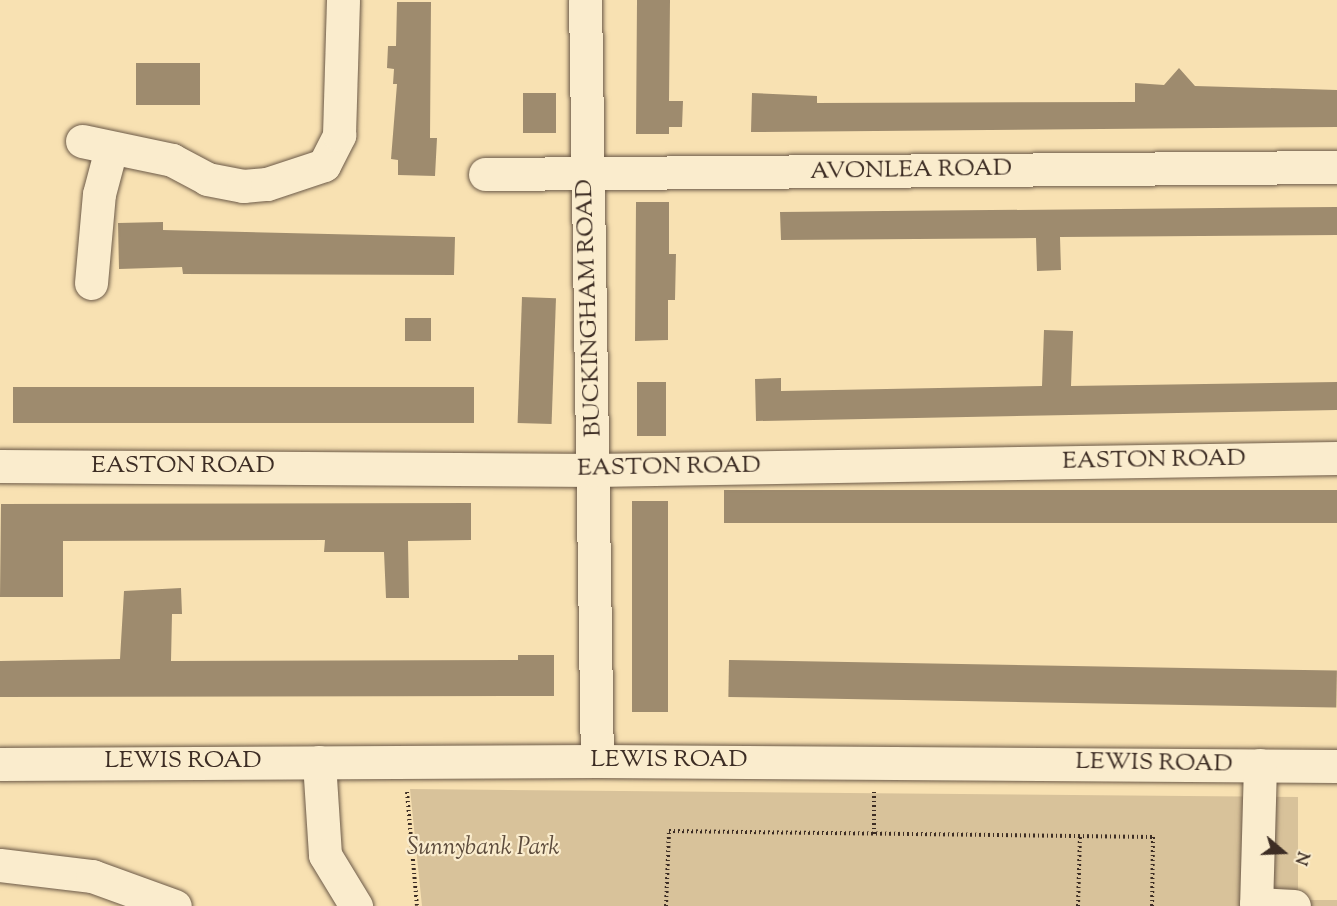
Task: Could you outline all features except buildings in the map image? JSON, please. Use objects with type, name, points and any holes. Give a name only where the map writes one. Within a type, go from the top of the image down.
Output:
[{"type":"street","points":[[91,283],[99,194],[96,145],[172,160],[207,179],[243,186],[267,184],[324,165],[339,135],[343,0]]},
{"type":"street","name":"BUCKINGHAM ROAD","points":[[585,0],[597,761]]},
{"type":"street","name":"AVONLEA ROAD","points":[[485,174],[1337,167]]},
{"type":"street","name":"EASTON ROAD","points":[[0,466],[594,470],[1337,458]]},
{"type":"street","name":"LEWIS ROAD","points":[[0,764],[874,761],[1337,766]]},
{"type":"street","points":[[319,762],[325,855],[356,906]]},
{"type":"street","points":[[1260,765],[1256,904],[1294,906]]},
{"type":"street","points":[[0,865],[92,876],[175,906]]},
{"type":"path","points":[[405,761],[417,906]]},
{"type":"path","points":[[874,761],[874,834]]},
{"type":"path","points":[[666,906],[669,831],[1153,837],[1152,906]]},
{"type":"path","points":[[1078,906],[1080,837]]},
{"type":"green space","name":"Sunnybank Park","points":[[410,789],[1298,797],[1298,900],[1337,900],[1337,906],[422,906]]}]
